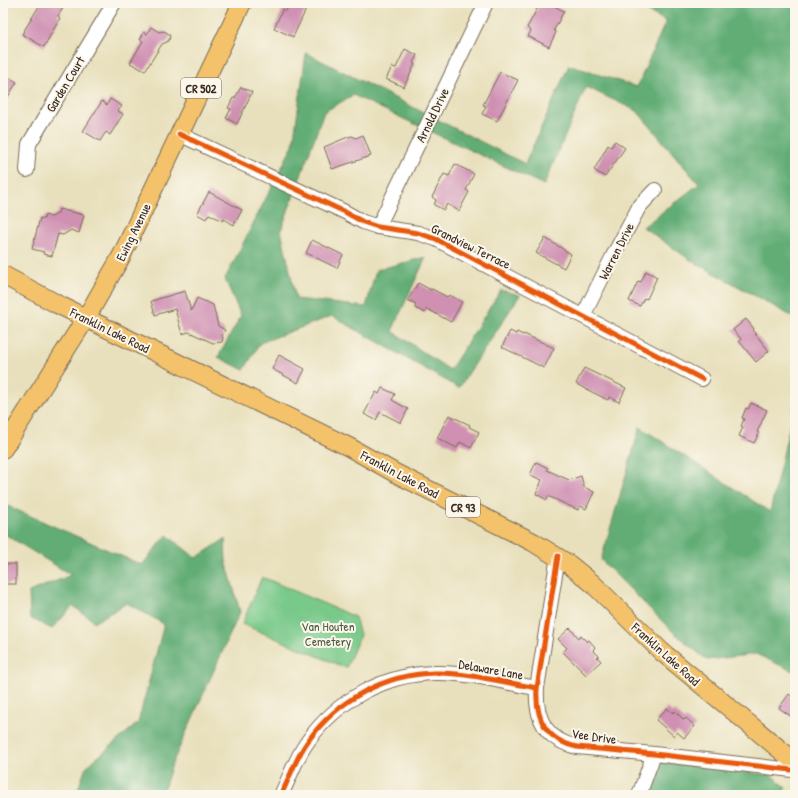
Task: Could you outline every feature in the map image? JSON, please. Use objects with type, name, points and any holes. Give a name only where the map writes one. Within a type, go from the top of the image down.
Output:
[{"type":"main road","name":"Ewing Avenue","points":[[3,449],[86,318],[121,257],[238,4]]},
{"type":"main road","name":"Franklin Lake Road","points":[[3,275],[86,318],[350,447],[396,474],[533,542],[558,556],[592,583],[662,652],[795,762]]},
{"type":"street","name":"Garden Court","points":[[27,170],[29,144],[114,3]]},
{"type":"street","name":"Arnold Drive","points":[[378,227],[486,3]]},
{"type":"street","name":"Grandview Terrace","points":[[179,134],[345,212],[363,222],[378,227],[418,233],[436,239],[702,379]]},
{"type":"street","name":"Warren Drive","points":[[583,316],[639,208],[655,190]]},
{"type":"street","name":"Vee Drive","points":[[558,556],[536,699],[538,712],[543,724],[557,740],[577,747],[654,754],[792,770],[795,769]]},
{"type":"street","name":"Delaware Lane","points":[[281,795],[296,760],[321,724],[335,711],[369,688],[390,680],[411,675],[436,673],[455,674],[537,688]]},
{"type":"street","points":[[639,795],[654,754]]},
{"type":"green space","points":[[631,3],[795,3],[795,318],[689,259],[643,227],[699,184],[637,111],[586,87],[544,185],[353,95],[324,112],[281,230],[296,299],[366,307],[376,270],[426,257],[392,331],[450,370],[501,290],[520,295],[459,388],[332,316],[260,343],[244,370],[218,357],[241,316],[225,279],[293,145],[306,53],[525,164],[569,65],[637,87],[666,21]]},
{"type":"green space","points":[[795,402],[795,672],[756,654],[707,660],[672,631],[601,560],[640,427],[770,512]]},
{"type":"green space","points":[[3,504],[142,565],[167,535],[196,558],[225,539],[226,561],[240,612],[172,764],[162,795],[76,795],[86,767],[138,723],[164,624],[127,603],[95,622],[73,606],[52,629],[30,618],[29,592],[71,575],[3,533]]},
{"type":"green space","name":"Van Houten Cemetery","points":[[262,577],[355,617],[360,635],[346,668],[242,624]]},
{"type":"green space","points":[[661,762],[771,775],[786,787],[782,795],[647,795]]},
{"type":"building","points":[[41,3],[66,3],[58,16],[60,18],[44,47],[22,34]]},
{"type":"building","points":[[289,3],[309,3],[293,37],[274,28],[283,9],[286,11]]},
{"type":"building","points":[[540,3],[548,3],[564,11],[554,30],[556,32],[549,47],[528,36],[531,31],[527,28]]},
{"type":"building","points":[[151,27],[159,32],[164,31],[169,34],[170,38],[167,42],[162,44],[145,71],[130,63],[143,41],[140,40],[144,32],[147,34]]},
{"type":"building","points":[[405,49],[417,55],[413,63],[415,64],[404,87],[386,79],[392,67],[396,68]]},
{"type":"building","points":[[500,72],[518,80],[497,121],[482,114],[486,106],[483,105]]},
{"type":"building","points":[[3,74],[17,82],[3,105]]},
{"type":"building","points":[[241,87],[252,92],[237,124],[226,118],[231,109],[228,108]]},
{"type":"building","points":[[110,99],[122,106],[118,111],[123,114],[110,135],[106,132],[100,141],[83,131],[102,101],[107,105]]},
{"type":"building","points":[[363,135],[371,156],[332,169],[324,147],[348,137],[352,136],[356,138]]},
{"type":"building","points":[[615,141],[625,148],[605,177],[594,170],[608,145],[611,147]]},
{"type":"building","points":[[455,164],[474,174],[466,190],[469,192],[459,211],[447,204],[444,210],[434,205],[436,200],[432,197],[444,174],[449,176]]},
{"type":"building","points":[[209,192],[242,210],[234,225],[224,219],[223,221],[209,214],[206,219],[197,214]]},
{"type":"building","points":[[59,209],[84,215],[79,233],[71,230],[63,235],[58,234],[52,256],[32,249],[40,218],[44,219],[45,215],[52,217],[58,213]]},
{"type":"building","points":[[545,238],[571,254],[564,268],[536,253]]},
{"type":"building","points":[[312,240],[343,255],[337,268],[306,253]]},
{"type":"building","points":[[646,271],[657,277],[647,299],[644,298],[640,306],[629,301],[638,281],[641,282]]},
{"type":"building","points":[[418,283],[447,297],[449,295],[462,302],[451,322],[427,309],[425,313],[415,308],[416,304],[408,300]]},
{"type":"building","points":[[185,291],[191,311],[197,298],[213,305],[218,326],[225,330],[222,335],[222,342],[213,343],[189,332],[182,334],[175,309],[155,315],[151,301]]},
{"type":"building","points":[[746,319],[754,329],[752,330],[769,351],[756,362],[739,341],[741,339],[733,330]]},
{"type":"building","points":[[510,331],[516,334],[517,332],[523,335],[524,334],[554,348],[544,368],[502,347]]},
{"type":"building","points":[[279,355],[305,369],[298,383],[272,369]]},
{"type":"building","points":[[584,368],[626,388],[619,402],[609,397],[608,400],[576,384]]},
{"type":"building","points":[[382,388],[395,394],[392,400],[408,409],[401,423],[380,412],[376,420],[364,414],[376,392],[379,394]]},
{"type":"building","points":[[751,403],[767,410],[757,432],[759,433],[754,443],[739,436],[743,427],[741,426],[744,419],[742,418],[746,408],[748,409]]},
{"type":"building","points":[[449,415],[470,425],[469,427],[479,432],[471,448],[460,442],[457,448],[437,438]]},
{"type":"building","points":[[536,462],[548,468],[547,470],[569,480],[581,476],[584,487],[594,492],[586,509],[580,506],[578,510],[548,496],[547,500],[536,494],[542,480],[530,475]]},
{"type":"building","points":[[3,564],[16,564],[16,584],[3,584]]},
{"type":"building","points":[[570,628],[579,638],[581,636],[587,642],[589,640],[595,647],[593,650],[599,656],[597,657],[601,661],[586,675],[563,652],[567,648],[558,639]]},
{"type":"building","points":[[789,694],[795,699],[795,719],[779,708]]},
{"type":"building","points":[[667,708],[673,713],[675,711],[684,720],[686,718],[695,726],[684,738],[677,732],[674,736],[656,720]]},
{"type":"cycle path","points":[[179,134],[345,212],[363,222],[378,227],[418,233],[436,239],[702,379]]},
{"type":"cycle path","points":[[558,556],[537,688],[538,709],[541,718],[550,733],[566,744],[577,747],[654,754],[792,770],[795,769]]},
{"type":"cycle path","points":[[281,795],[300,754],[320,726],[333,713],[348,702],[380,684],[398,678],[416,675],[447,673],[473,676],[537,688]]}]
